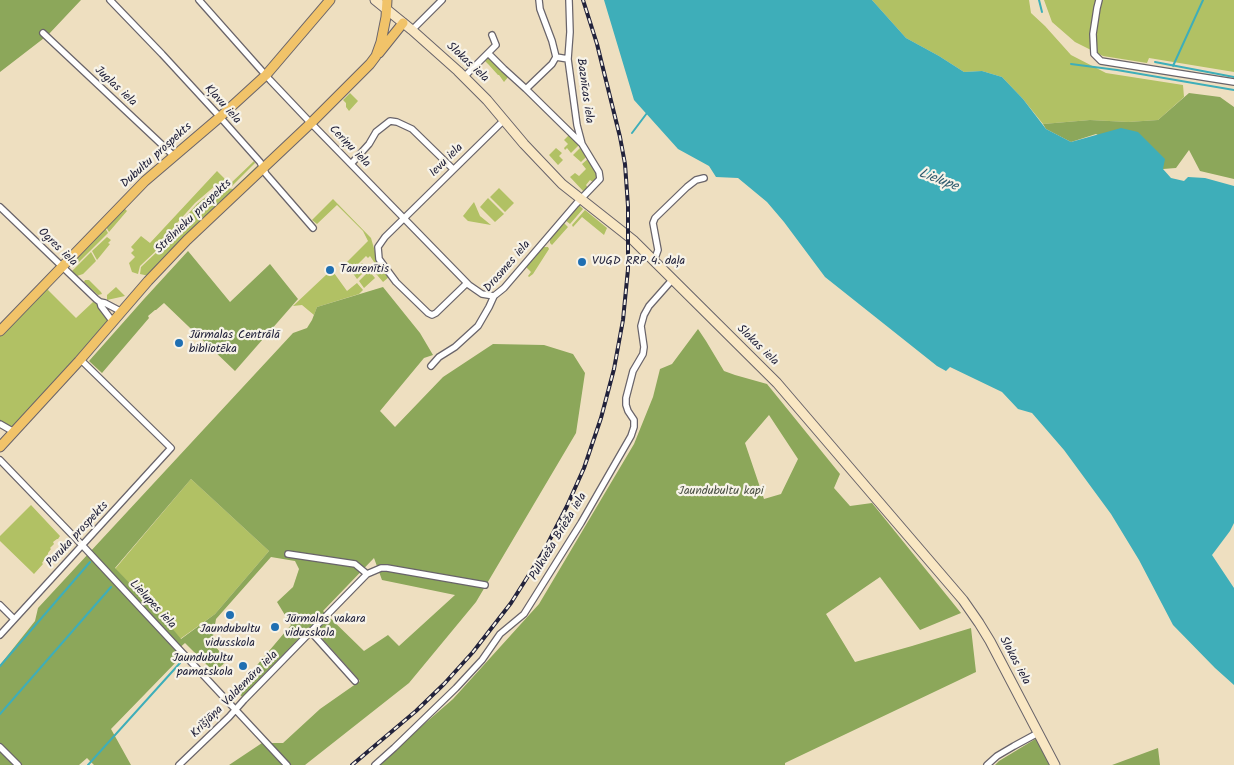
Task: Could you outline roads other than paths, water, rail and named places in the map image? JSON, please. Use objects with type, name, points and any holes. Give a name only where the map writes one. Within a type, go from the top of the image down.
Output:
[{"type":"main road","name":"Dubultu prospekts","points":[[0,331],[145,181],[266,75],[330,0]]},
{"type":"main road","name":"Slokas iela","points":[[375,0],[387,5],[403,23],[464,77],[487,100],[550,172],[654,261],[777,383],[963,600],[990,641],[1055,765]]},
{"type":"main road","name":"Strēlnieku prospekts","points":[[0,447],[186,240],[311,123],[370,64],[376,56],[381,42],[387,5]]},
{"type":"main road","points":[[376,56],[403,23]]},
{"type":"street","name":"Kļavu iela","points":[[110,0],[220,117],[260,162],[266,174],[313,228]]},
{"type":"street","name":"Ceriņu iela","points":[[199,0],[311,123],[467,283],[478,292],[494,296]]},
{"type":"street","points":[[412,30],[442,0]]},
{"type":"street","points":[[526,88],[552,64],[556,57],[540,9],[539,0]]},
{"type":"street","name":"Baznīcas iela","points":[[569,0],[570,32],[568,59],[577,125],[582,144],[599,172],[600,179]]},
{"type":"street","points":[[1099,0],[1093,34],[1094,54],[1101,60],[1234,82]]},
{"type":"street","name":"Juglas iela","points":[[43,33],[174,156]]},
{"type":"street","points":[[464,77],[496,45],[492,35]]},
{"type":"street","points":[[488,53],[582,144]]},
{"type":"street","points":[[556,57],[568,59]]},
{"type":"street","name":"Ievu iela","points":[[467,283],[432,315],[396,282],[379,259],[378,247],[385,237],[504,120]]},
{"type":"street","points":[[351,164],[370,144],[376,132],[390,121],[412,129],[453,169]]},
{"type":"street","points":[[654,261],[658,250],[653,223],[655,218],[686,187],[696,180],[704,178]]},
{"type":"street","name":"Drosmes iela","points":[[431,366],[439,357],[455,347],[478,326],[494,296],[504,288],[600,179]]},
{"type":"street","name":"Ogres iela","points":[[0,207],[100,302],[113,322]]},
{"type":"street","name":"Pulkveža Brieža iela","points":[[375,765],[456,688],[482,660],[500,634],[524,614],[581,523],[631,436],[634,420],[628,411],[626,398],[633,371],[643,354],[644,347],[640,326],[649,306],[672,280]]},
{"type":"street","name":"Ogres iela","points":[[100,302],[122,312]]},
{"type":"street","name":"Poruka prospekts","points":[[0,635],[171,448],[80,360]]},
{"type":"street","points":[[0,424],[14,432]]},
{"type":"street","name":"Lielupes iela","points":[[0,460],[287,765]]},
{"type":"street","points":[[288,554],[355,564],[367,574],[381,568],[387,568],[485,585]]},
{"type":"street","name":"Krišjāņa Valdemāra iela","points":[[179,765],[236,710],[367,574]]},
{"type":"street","points":[[0,605],[14,619]]},
{"type":"street","points":[[311,632],[355,681]]},
{"type":"street","points":[[987,765],[997,756],[1038,733]]},
{"type":"street","points":[[0,747],[18,765]]},
{"type":"water","name":"Lielupe","points":[[604,0],[872,0],[906,38],[964,72],[982,71],[1002,77],[1023,99],[1046,129],[1071,142],[1121,128],[1138,132],[1165,159],[1163,169],[1171,178],[1184,181],[1188,177],[1205,178],[1234,186],[1234,523],[1212,555],[1234,588],[1234,685],[1173,625],[1139,560],[1111,514],[1064,450],[1032,413],[1018,409],[1002,392],[950,367],[946,371],[937,366],[825,277],[767,202],[738,178],[716,177],[709,166],[678,149],[634,100]]},
{"type":"waterway","points":[[1039,0],[1042,12]]},
{"type":"waterway","points":[[1173,66],[1203,0]]},
{"type":"waterway","points":[[1155,62],[1234,77]]},
{"type":"waterway","points":[[1071,64],[1234,90]]},
{"type":"waterway","points":[[632,133],[647,113]]},
{"type":"waterway","points":[[0,666],[90,562]]},
{"type":"waterway","points":[[0,714],[111,587]]},
{"type":"waterway","points":[[88,765],[180,663]]},
{"type":"railway","points":[[352,765],[416,711],[444,684],[473,652],[511,603],[544,551],[567,506],[584,468],[601,418],[614,369],[623,320],[628,269],[628,206],[625,164],[620,137],[597,44],[583,0]]},
{"type":"place","name":"VUGD RRP 4. daļa","points":[[582,262]]},
{"type":"place","name":"Taurenītis","points":[[330,270]]},
{"type":"place","name":"Jūrmalas Centrālā bibliotēka","points":[[179,343]]},
{"type":"place","name":"Jaundubultu vidusskola","points":[[230,615]]},
{"type":"place","name":"Jūrmalas vakara vidusskola","points":[[275,627]]},
{"type":"place","name":"Jaundubultu pamatskola","points":[[243,666]]},
{"type":"park label","name":"Jaundubultu kapi","points":[[721,492]]}]
